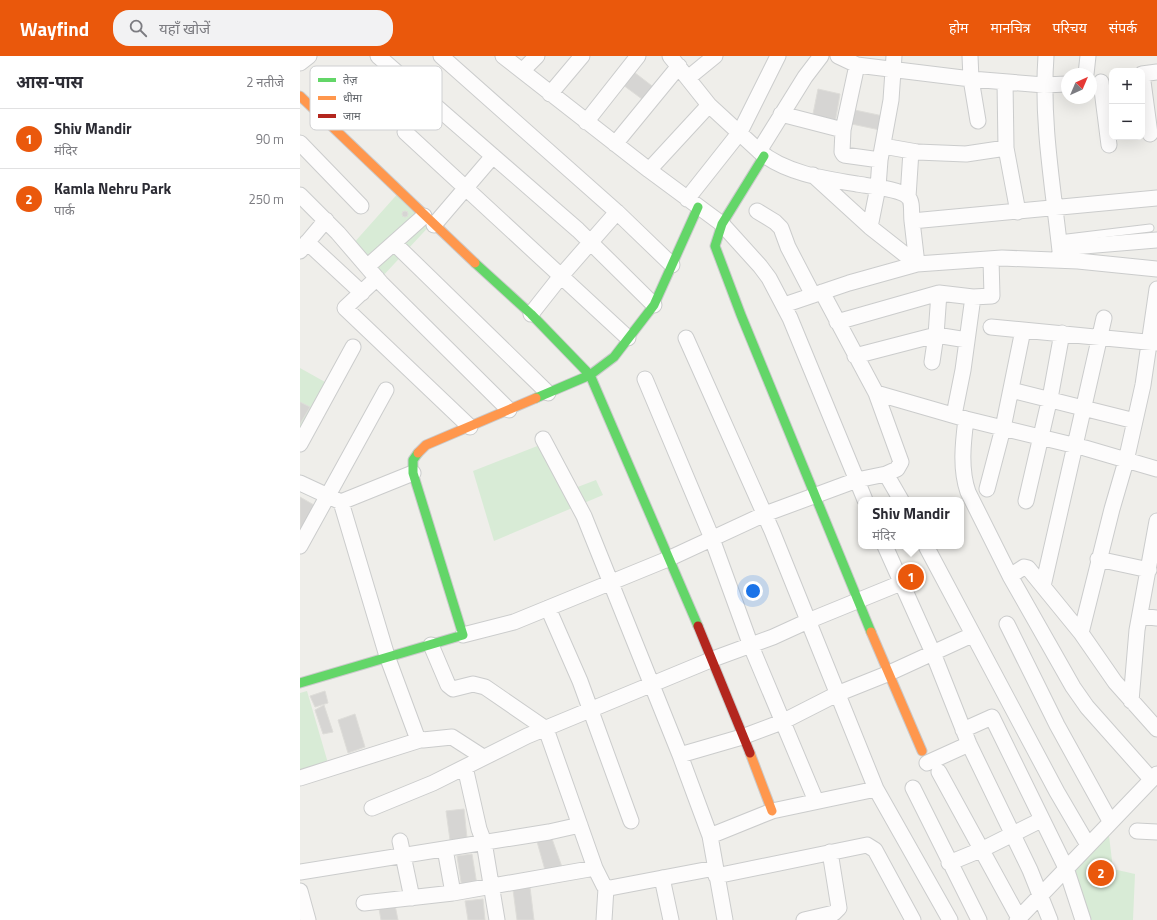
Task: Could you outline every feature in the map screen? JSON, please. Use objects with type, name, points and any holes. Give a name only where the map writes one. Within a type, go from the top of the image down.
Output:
[{"type":"street","points":[[378,56],[390,66]]},
{"type":"street","points":[[441,56],[617,212],[672,265]]},
{"type":"street","points":[[503,56],[586,122],[722,224],[769,278],[784,305],[864,497]]},
{"type":"street","points":[[522,71],[536,56]]},
{"type":"street","points":[[550,94],[582,56]]},
{"type":"street","points":[[586,122],[638,56]]},
{"type":"street","points":[[688,78],[715,56]]},
{"type":"street","points":[[463,635],[413,473],[411,463],[414,456],[426,445],[590,375],[614,356],[654,305],[672,265],[693,203],[740,132],[778,56]]},
{"type":"street","points":[[821,56],[781,114],[722,224],[715,246],[743,322],[887,674],[929,762],[983,849],[1019,919],[1041,894],[1154,777],[1087,707],[1073,687],[1010,576],[968,492],[964,481],[960,417],[967,340],[973,297]]},
{"type":"street","points":[[838,56],[857,64],[894,62],[971,79],[1044,85],[1061,84]]},
{"type":"street","points":[[970,56],[971,79],[978,121]]},
{"type":"street","points":[[1046,56],[1044,85],[1050,168],[1060,249]]},
{"type":"street","points":[[1087,68],[1088,56]]},
{"type":"street","points":[[615,144],[674,61],[709,105],[761,153],[788,167],[813,175],[878,187],[908,197]]},
{"type":"street","points":[[870,227],[878,187],[894,62]]},
{"type":"street","points":[[857,64],[843,130],[842,152],[844,155],[911,151],[966,154],[1006,148]]},
{"type":"street","points":[[1145,74],[1157,72]]},
{"type":"street","points":[[1101,81],[1109,145]]},
{"type":"street","points":[[1005,82],[1006,148],[1018,212]]},
{"type":"street","points":[[300,96],[310,106]]},
{"type":"street","points":[[1145,96],[1150,134]]},
{"type":"street","points":[[649,170],[709,105]]},
{"type":"street","points":[[442,111],[591,242],[654,305]]},
{"type":"street","points":[[781,114],[843,130]]},
{"type":"street","points":[[335,130],[429,221],[531,314],[590,375],[668,559],[713,659],[772,811]]},
{"type":"street","points":[[405,132],[628,338]]},
{"type":"street","points":[[300,143],[361,206]]},
{"type":"street","points":[[911,151],[908,197],[917,264]]},
{"type":"street","points":[[470,427],[345,308],[362,292],[373,272],[394,243],[429,221],[466,189],[494,156]]},
{"type":"street","points":[[813,175],[870,227],[917,264]]},
{"type":"street","points":[[300,194],[326,220],[373,272],[509,410]]},
{"type":"street","points":[[912,221],[1157,198]]},
{"type":"street","points":[[300,683],[387,656],[514,622],[668,559],[765,514],[857,480],[886,474],[897,469],[901,462],[876,393],[837,322],[788,247],[781,228],[757,211]]},
{"type":"street","points":[[531,314],[561,276],[617,212]]},
{"type":"street","points":[[326,220],[304,246],[362,292]]},
{"type":"street","points":[[784,305],[917,264],[991,259],[1153,234]]},
{"type":"street","points":[[394,243],[548,393]]},
{"type":"street","points":[[1060,249],[1157,269]]},
{"type":"street","points":[[837,322],[939,294],[973,297],[992,296],[991,259]]},
{"type":"street","points":[[1081,633],[1098,559],[1126,461],[1154,343],[1157,289]]},
{"type":"street","points":[[932,362],[936,335],[939,294]]},
{"type":"street","points":[[1043,586],[1104,318]]},
{"type":"street","points":[[991,327],[1154,343]]},
{"type":"street","points":[[987,489],[1003,428],[1023,330]]},
{"type":"street","points":[[1026,501],[1041,438],[1062,334]]},
{"type":"street","points":[[855,356],[936,335],[967,340]]},
{"type":"street","points":[[686,338],[765,514],[876,789],[950,920]]},
{"type":"street","points":[[300,444],[353,347]]},
{"type":"street","points":[[645,379],[712,538],[782,722],[816,801]]},
{"type":"street","points":[[300,546],[386,390]]},
{"type":"street","points":[[1011,390],[1135,421]]},
{"type":"street","points":[[876,393],[960,417],[1074,446],[1157,470]]},
{"type":"street","points":[[543,439],[581,511],[680,755],[710,836],[715,872],[725,920]]},
{"type":"street","points":[[300,482],[341,502],[413,473]]},
{"type":"street","points":[[886,474],[899,497]]},
{"type":"street","points":[[341,502],[387,656],[420,740]]},
{"type":"street","points":[[1131,701],[1140,616],[1157,520]]},
{"type":"street","points":[[886,549],[933,653],[969,744],[1041,894],[1050,920]]},
{"type":"street","points":[[928,549],[972,635],[1057,792],[1088,845]]},
{"type":"street","points":[[1098,559],[1149,570]]},
{"type":"street","points":[[1010,576],[1026,567],[1081,633],[1115,682],[1157,729]]},
{"type":"street","points":[[372,808],[428,785],[483,757],[590,710],[713,659],[752,646],[808,620],[901,583]]},
{"type":"street","points":[[548,608],[580,681],[631,821]]},
{"type":"street","points":[[1140,616],[1157,618]]},
{"type":"street","points":[[1007,624],[1057,725],[1110,822]]},
{"type":"street","points":[[680,755],[742,737],[782,722],[837,694],[887,674],[972,635]]},
{"type":"street","points":[[431,644],[448,685],[453,689],[473,684],[485,687],[546,729],[595,868],[602,884],[606,888],[604,920]]},
{"type":"street","points":[[963,730],[992,717],[1026,783],[1041,820],[1066,868],[1083,920]]},
{"type":"street","points":[[300,778],[420,740],[452,737],[483,757]]},
{"type":"street","points":[[929,762],[969,744]]},
{"type":"street","points":[[465,767],[479,829],[484,842],[497,920]]},
{"type":"street","points":[[913,788],[949,863],[979,920]]},
{"type":"street","points":[[710,836],[772,811],[876,789]]},
{"type":"street","points":[[949,863],[983,849],[1041,820]]},
{"type":"street","points":[[300,872],[401,848],[445,849],[549,832],[580,825]]},
{"type":"street","points":[[1137,831],[1157,832]]},
{"type":"street","points":[[606,888],[662,878],[715,872],[864,845],[871,846],[913,920]]},
{"type":"street","points":[[401,848],[412,898]]},
{"type":"street","points":[[445,849],[453,893]]},
{"type":"street","points":[[804,920],[834,913],[839,908],[830,852]]},
{"type":"street","points":[[364,903],[453,893],[595,868]]},
{"type":"street","points":[[662,878],[671,920]]},
{"type":"street","points":[[300,891],[308,920]]},
{"type":"green space","points":[[401,190],[435,220],[381,278],[352,245]]},
{"type":"green space","points":[[300,368],[325,382],[300,428]]},
{"type":"green space","points":[[545,443],[567,491],[596,480],[603,495],[494,541],[473,471]]},
{"type":"green space","points":[[307,691],[330,770],[300,782],[300,693]]},
{"type":"green space","points":[[1108,827],[1113,869],[1135,874],[1133,920],[1083,920],[1067,873]]},
{"type":"building","points":[[630,69],[656,89],[646,102],[619,82]]},
{"type":"building","points":[[818,89],[840,94],[835,123],[812,119]]},
{"type":"building","points":[[850,109],[883,116],[880,130],[847,123]]},
{"type":"building","points":[[405,211],[408,214],[405,217],[402,214]]},
{"type":"building","points":[[300,402],[310,407],[300,424]]},
{"type":"building","points":[[300,497],[314,505],[300,532]]},
{"type":"building","points":[[911,565],[921,583],[908,589],[901,570]]},
{"type":"building","points":[[325,691],[328,703],[315,707],[310,696]]},
{"type":"building","points":[[324,705],[333,732],[323,734],[315,710]]},
{"type":"building","points":[[355,714],[365,747],[348,753],[338,720]]},
{"type":"building","points":[[464,809],[467,838],[450,840],[446,811]]},
{"type":"building","points":[[551,836],[562,867],[545,870],[536,838]]},
{"type":"building","points":[[472,854],[477,885],[462,888],[457,856]]},
{"type":"building","points":[[530,887],[534,920],[517,920],[513,890]]},
{"type":"building","points":[[483,899],[485,920],[468,920],[465,901]]},
{"type":"building","points":[[395,905],[398,920],[381,920],[379,909]]},
{"type":"traffic: fast","points":[[764,156],[722,224],[715,246],[741,315],[871,632]]},
{"type":"traffic: fast","points":[[536,398],[590,375],[614,357],[654,305],[698,207]]},
{"type":"traffic: fast","points":[[475,263],[531,314],[590,375],[698,626]]},
{"type":"traffic: fast","points":[[300,683],[463,635],[413,473],[413,460],[418,453]]},
{"type":"traffic: slow","points":[[300,96],[310,106]]},
{"type":"traffic: slow","points":[[336,130],[475,263]]},
{"type":"traffic: slow","points":[[418,453],[426,445],[536,398]]},
{"type":"traffic: slow","points":[[871,632],[922,751]]},
{"type":"traffic: slow","points":[[750,753],[772,811]]},
{"type":"traffic: jam","points":[[698,626],[750,753]]},
{"type":"place","name":"Shiv Mandir","points":[[911,577]]},
{"type":"place","name":"Kamla Nehru Park","points":[[1101,873]]}]
